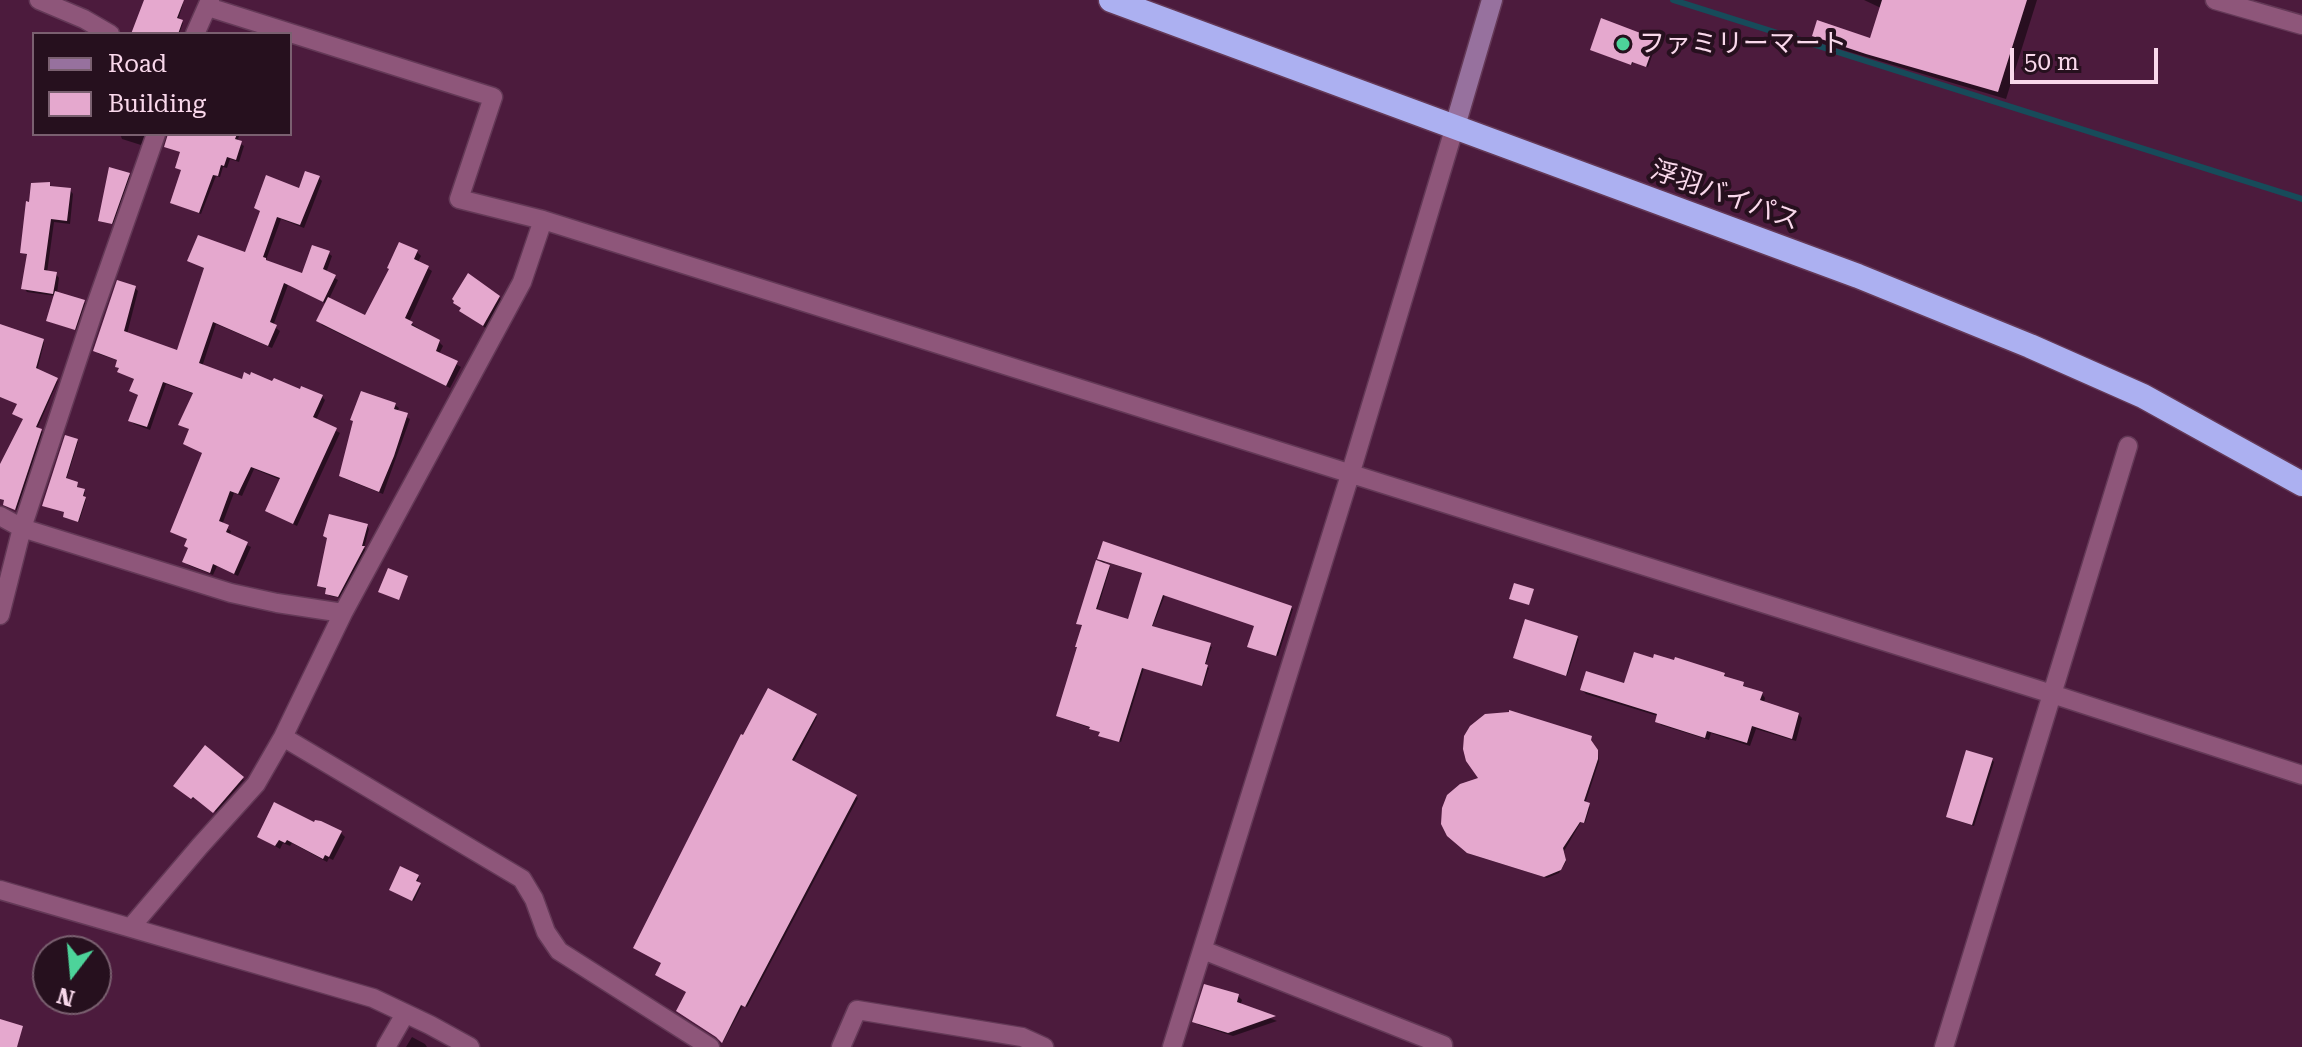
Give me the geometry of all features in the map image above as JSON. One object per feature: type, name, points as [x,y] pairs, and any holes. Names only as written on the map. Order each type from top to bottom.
[{"type":"highway","name":"浮羽バイパス","points":[[1111,0],[1858,276],[2143,396],[2302,484]]},
{"type":"street","points":[[39,0],[107,32]]},
{"type":"street","points":[[1172,1047],[1350,475],[1492,0]]},
{"type":"street","points":[[2215,0],[2302,25]]},
{"type":"street","points":[[196,32],[209,3],[493,97],[459,199],[543,220],[2302,775]]},
{"type":"street","points":[[0,615],[22,528],[155,136]]},
{"type":"street","points":[[131,927],[256,784],[283,737],[343,613],[522,282],[543,220]]},
{"type":"street","points":[[1944,1047],[2128,446]]},
{"type":"street","points":[[0,516],[22,528],[231,593],[343,613]]},
{"type":"street","points":[[283,737],[522,879],[534,899],[546,932],[559,951],[710,1047]]},
{"type":"street","points":[[0,890],[373,998],[470,1047]]},
{"type":"street","points":[[1203,950],[1443,1047]]},
{"type":"street","points":[[841,1047],[857,1010],[1022,1037],[1044,1047]]},
{"type":"street","points":[[386,1047],[405,1014]]},
{"type":"building","points":[[144,0],[184,0],[177,18],[183,20],[179,32],[132,32]]},
{"type":"building","points":[[1882,0],[2027,0],[1998,92],[1812,36],[1817,20],[1870,38]]},
{"type":"building","name":"ファミリーマート","points":[[1601,18],[1656,39],[1646,67],[1632,62],[1631,65],[1590,50]]},
{"type":"building","points":[[167,136],[236,136],[235,139],[242,141],[236,160],[227,157],[218,176],[213,175],[199,213],[170,203],[181,170],[175,168],[180,152],[164,147]]},
{"type":"building","points":[[109,167],[130,173],[112,224],[98,221]]},
{"type":"building","points":[[305,171],[320,176],[300,225],[277,217],[263,257],[302,273],[312,245],[330,251],[323,269],[336,275],[323,302],[284,283],[270,322],[277,325],[268,346],[213,322],[199,363],[242,379],[244,372],[250,375],[251,372],[323,395],[313,417],[337,428],[293,524],[265,511],[280,478],[251,467],[238,494],[230,491],[219,521],[229,525],[226,532],[248,542],[234,574],[213,564],[210,573],[182,562],[188,548],[184,546],[187,539],[170,532],[202,453],[183,444],[189,429],[178,425],[193,393],[163,382],[147,427],[128,421],[138,395],[129,391],[134,379],[117,372],[117,360],[93,351],[117,280],[136,286],[124,331],[177,350],[204,268],[187,261],[198,235],[245,252],[260,211],[254,208],[266,175],[299,188]]},
{"type":"building","points":[[50,182],[50,186],[71,188],[67,221],[51,219],[44,270],[57,272],[53,294],[21,289],[27,254],[20,253],[31,183]]},
{"type":"building","points":[[399,242],[418,250],[414,259],[429,266],[405,318],[413,322],[411,325],[440,340],[436,351],[458,361],[446,386],[316,321],[328,297],[365,315]]},
{"type":"building","points":[[468,273],[500,296],[483,326],[459,311],[461,308],[453,303],[452,299]]},
{"type":"building","points":[[55,291],[85,300],[75,330],[46,321]]},
{"type":"building","points":[[0,324],[44,339],[36,368],[58,378],[36,427],[42,429],[15,510],[3,505],[4,500],[0,499],[0,464],[23,419],[12,414],[17,404],[0,397]]},
{"type":"building","points":[[361,391],[396,403],[394,409],[408,413],[379,492],[339,476],[353,421],[350,420]]},
{"type":"building","points":[[65,435],[78,439],[66,478],[78,482],[77,487],[85,489],[83,496],[86,497],[78,522],[63,517],[64,512],[42,506]]},
{"type":"building","points":[[329,514],[368,524],[362,546],[365,546],[338,597],[325,594],[326,588],[317,586]]},
{"type":"building","points":[[1103,541],[1292,606],[1276,656],[1247,647],[1254,626],[1163,595],[1152,626],[1211,643],[1202,686],[1142,668],[1119,742],[1098,736],[1100,732],[1090,727],[1056,716],[1082,625],[1076,624],[1096,560],[1110,565],[1096,609],[1128,619],[1142,573],[1097,559]]},
{"type":"building","points":[[388,568],[408,576],[399,600],[378,592]]},
{"type":"building","points":[[1514,583],[1534,589],[1529,605],[1509,599]]},
{"type":"building","points":[[1525,619],[1578,636],[1566,676],[1513,658]]},
{"type":"building","points":[[1634,652],[1653,658],[1654,654],[1674,660],[1675,657],[1725,673],[1724,676],[1744,682],[1743,686],[1763,692],[1760,700],[1799,713],[1792,739],[1752,726],[1747,743],[1707,731],[1705,738],[1655,722],[1657,714],[1580,690],[1586,671],[1624,683]]},
{"type":"building","points":[[768,688],[817,714],[792,760],[857,795],[745,1007],[741,1005],[722,1043],[676,1011],[686,992],[655,975],[661,963],[633,948],[741,734]]},
{"type":"building","points":[[1509,710],[1592,736],[1591,740],[1598,750],[1584,801],[1590,803],[1584,823],[1580,822],[1563,848],[1566,860],[1561,870],[1544,877],[1467,853],[1447,836],[1441,824],[1447,795],[1460,784],[1478,778],[1466,761],[1464,736],[1470,726],[1485,714]]},
{"type":"building","points":[[205,745],[244,777],[213,813],[173,786]]},
{"type":"building","points":[[1966,750],[1993,758],[1972,825],[1946,817]]},
{"type":"building","points":[[274,802],[314,822],[321,821],[342,831],[329,857],[325,855],[323,859],[287,840],[285,843],[279,840],[275,846],[257,837]]},
{"type":"building","points":[[400,866],[419,875],[416,881],[421,883],[412,901],[389,890]]},
{"type":"building","points":[[1204,984],[1239,994],[1237,1002],[1276,1016],[1228,1033],[1192,1022]]},
{"type":"building","points":[[0,1019],[23,1026],[17,1047],[0,1047]]},
{"type":"waterway","points":[[1673,0],[2302,199]]},
{"type":"place","name":"ファミリーマート","points":[[1623,44]]}]
